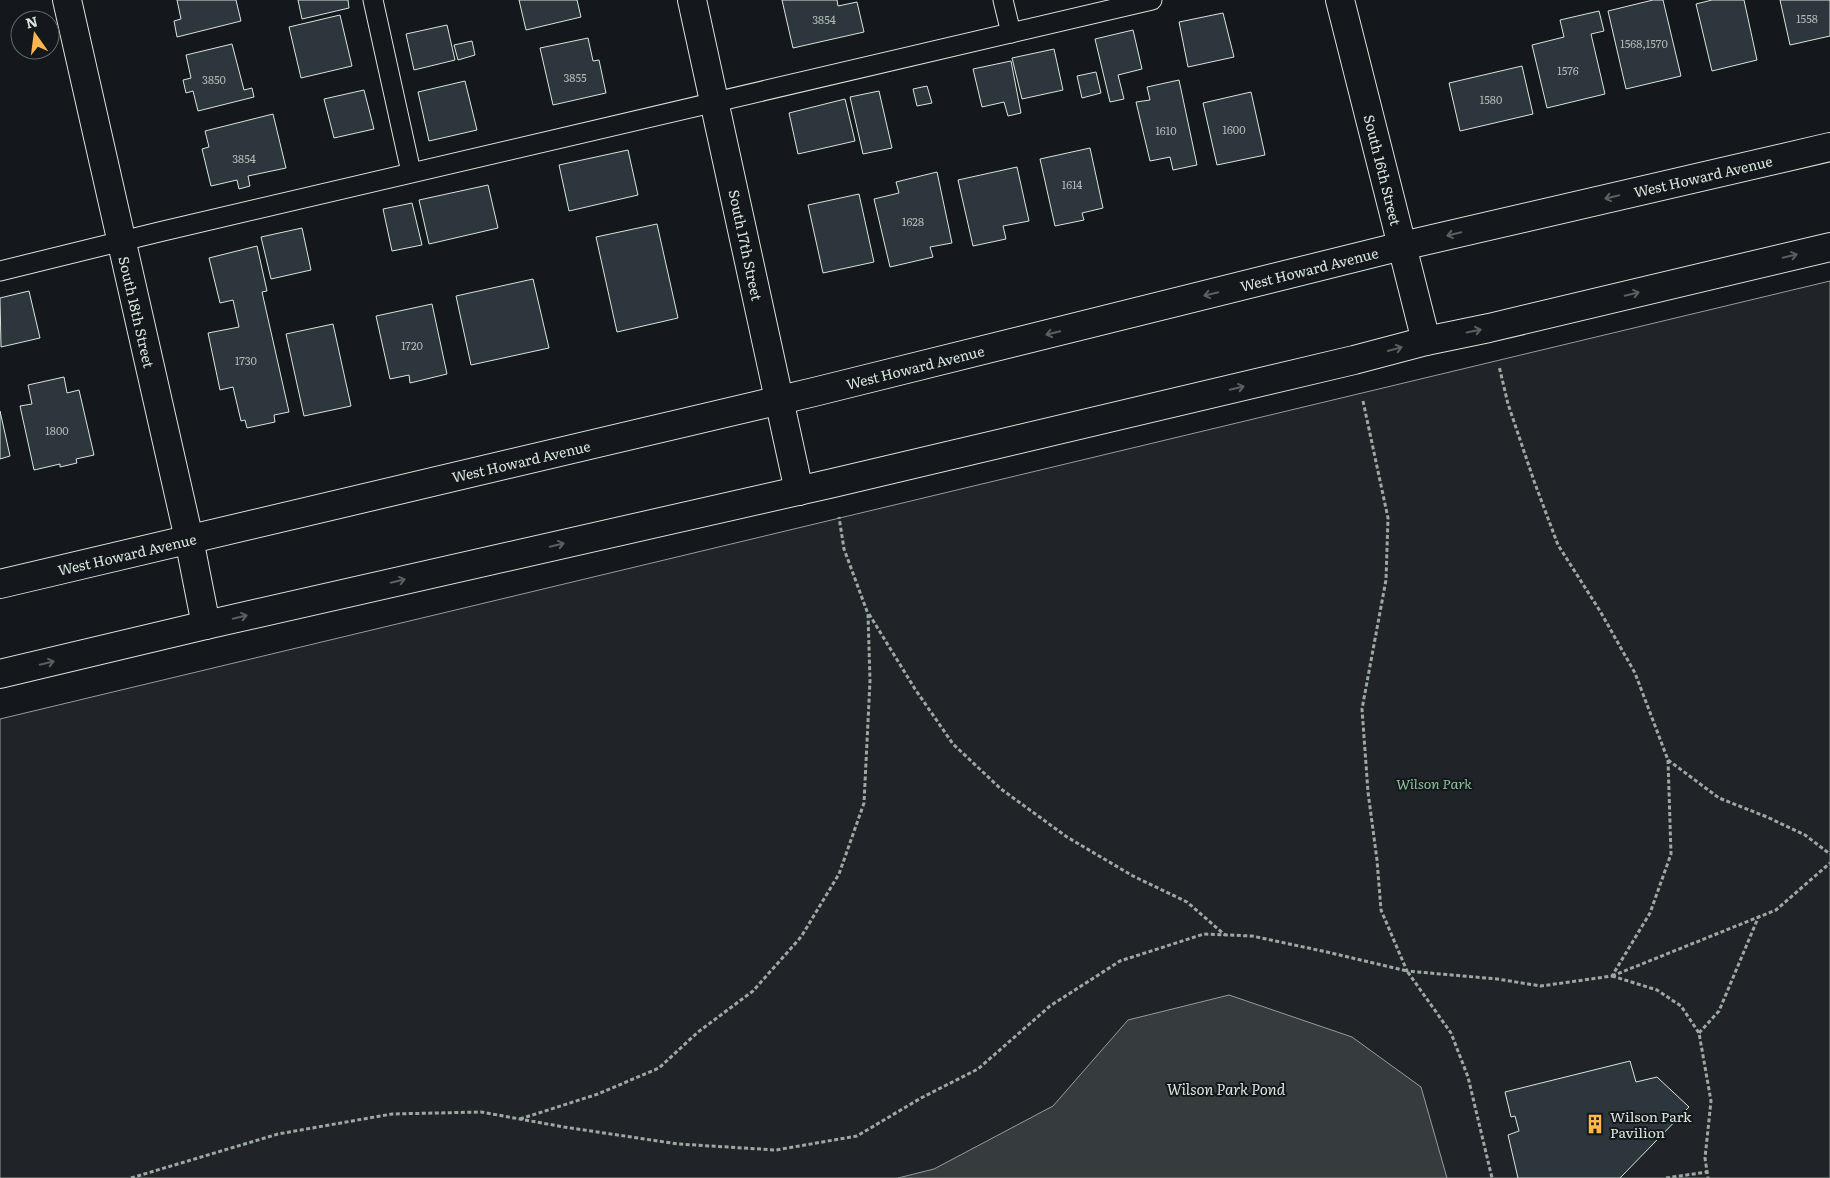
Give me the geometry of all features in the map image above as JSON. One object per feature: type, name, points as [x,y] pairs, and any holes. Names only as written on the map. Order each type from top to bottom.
[{"type":"main road","name":"South 18th Street","points":[[67,0],[189,539],[206,625]]},
{"type":"main road","name":"South 17th Street","points":[[692,0],[799,491]]},
{"type":"main road","name":"South 16th Street","points":[[1340,0],[1426,341]]},
{"type":"main road","name":"West Howard Avenue","points":[[0,584],[778,400],[1402,246],[1830,147]]},
{"type":"main road","points":[[0,674],[206,625],[799,491],[1354,360],[1426,341],[1489,328],[1830,247]]},
{"type":"lane","points":[[373,0],[411,172]]},
{"type":"lane","points":[[1003,0],[1011,33]]},
{"type":"lane","points":[[0,271],[411,172],[1152,0]]},
{"type":"path","points":[[1499,366],[1508,404],[1558,545],[1600,611],[1634,673],[1668,760],[1671,854],[1650,913],[1612,976]]},
{"type":"path","points":[[1363,401],[1388,518],[1386,580],[1362,710],[1368,792],[1381,910],[1407,971],[1451,1033],[1468,1077],[1492,1178]]},
{"type":"path","points":[[833,483],[844,549],[868,614],[914,689],[953,744],[1001,789],[1067,837],[1133,876],[1187,902],[1225,935]]},
{"type":"path","points":[[520,1119],[598,1094],[659,1068],[698,1032],[753,991],[801,937],[839,874],[864,803],[870,680],[868,614]]},
{"type":"path","points":[[1668,760],[1719,798],[1805,835],[1830,854]]},
{"type":"path","points":[[131,1178],[278,1134],[392,1114],[481,1112],[678,1144],[776,1150],[857,1136],[921,1098],[978,1069],[1050,1006],[1120,961],[1204,934],[1252,936],[1407,971],[1497,979],[1541,986],[1612,976],[1776,910],[1830,863]]},
{"type":"path","points":[[1699,1033],[1719,1011],[1758,917]]},
{"type":"path","points":[[1612,976],[1657,990],[1681,1006],[1699,1033],[1711,1101],[1705,1158],[1708,1178]]},
{"type":"path","points":[[1666,1178],[1707,1172]]},
{"type":"green space","name":"Wilson Park","points":[[1830,281],[1830,1178],[0,1178],[0,719]]},
{"type":"water","name":"Wilson Park Pond","points":[[1229,995],[1352,1037],[1421,1087],[1447,1178],[898,1178],[934,1169],[1053,1106],[1128,1020]]},
{"type":"building","points":[[177,0],[236,0],[241,21],[177,37],[174,21],[181,19]]},
{"type":"building","points":[[298,0],[348,0],[349,8],[302,19]]},
{"type":"building","points":[[519,0],[577,0],[581,17],[526,30]]},
{"type":"building","points":[[782,0],[837,0],[838,6],[857,2],[864,32],[793,48]]},
{"type":"building","points":[[1653,0],[1663,0],[1681,76],[1626,89],[1608,11]]},
{"type":"building","points":[[1712,0],[1744,0],[1757,60],[1712,71],[1696,4]]},
{"type":"building","points":[[1780,0],[1830,0],[1830,36],[1790,45]]},
{"type":"building","points":[[1599,11],[1604,31],[1591,34],[1605,94],[1547,108],[1532,45],[1564,37],[1560,20]]},
{"type":"building","points":[[1223,13],[1234,57],[1188,67],[1179,22]]},
{"type":"building","points":[[340,15],[352,66],[301,78],[289,27]]},
{"type":"building","points":[[447,25],[455,60],[414,70],[406,34]]},
{"type":"building","points":[[1133,30],[1142,69],[1118,75],[1124,99],[1110,102],[1095,39]]},
{"type":"building","points":[[588,38],[593,61],[599,60],[606,93],[553,105],[540,48]]},
{"type":"building","points":[[472,41],[475,55],[458,60],[454,45]]},
{"type":"building","points":[[232,44],[244,90],[252,88],[254,97],[198,111],[193,91],[186,93],[183,80],[191,78],[186,55]]},
{"type":"building","points":[[1054,49],[1063,90],[1022,99],[1012,58]]},
{"type":"building","points":[[1011,61],[1021,113],[1008,116],[1004,102],[982,107],[973,69]]},
{"type":"building","points":[[1522,66],[1533,114],[1460,131],[1449,83]]},
{"type":"building","points":[[1096,72],[1101,93],[1082,98],[1077,76]]},
{"type":"building","points":[[1179,80],[1197,165],[1173,170],[1170,157],[1150,161],[1136,102],[1150,100],[1147,87]]},
{"type":"building","points":[[465,81],[477,130],[429,141],[418,92]]},
{"type":"building","points":[[927,86],[932,103],[917,106],[913,89]]},
{"type":"building","points":[[364,90],[374,129],[334,138],[324,99]]},
{"type":"building","points":[[879,91],[892,148],[863,154],[850,97]]},
{"type":"building","points":[[1251,92],[1265,155],[1217,165],[1203,103]]},
{"type":"building","points":[[845,99],[855,141],[798,154],[789,113]]},
{"type":"building","points":[[273,114],[286,168],[248,176],[250,186],[239,189],[237,180],[211,186],[202,149],[209,147],[205,131]]},
{"type":"building","points":[[1090,148],[1103,208],[1082,213],[1084,220],[1055,226],[1040,159]]},
{"type":"building","points":[[628,150],[638,195],[569,211],[559,165]]},
{"type":"building","points":[[1017,167],[1029,221],[1003,226],[1006,239],[973,246],[958,180]]},
{"type":"building","points":[[937,172],[952,243],[930,247],[933,257],[890,267],[874,199],[899,193],[896,182]]},
{"type":"building","points":[[488,185],[498,228],[429,244],[419,200]]},
{"type":"building","points":[[859,194],[874,262],[823,273],[808,205]]},
{"type":"building","points":[[412,203],[422,245],[392,251],[383,209]]},
{"type":"building","points":[[657,224],[678,318],[617,332],[596,237]]},
{"type":"building","points":[[302,228],[311,270],[271,279],[261,237]]},
{"type":"building","points":[[257,246],[267,291],[262,292],[289,412],[274,415],[275,422],[247,428],[245,420],[241,421],[233,387],[220,390],[208,333],[239,327],[233,300],[220,303],[209,258]]},
{"type":"building","points":[[533,279],[549,348],[471,365],[456,296]]},
{"type":"building","points":[[29,291],[40,338],[1,347],[0,298]]},
{"type":"building","points":[[432,304],[447,374],[410,383],[409,375],[390,379],[376,316]]},
{"type":"building","points":[[333,324],[351,406],[304,416],[286,334]]},
{"type":"building","points":[[64,377],[67,393],[79,390],[94,455],[76,459],[77,463],[60,467],[60,464],[34,470],[20,406],[32,404],[28,385]]},
{"type":"building","points":[[0,411],[10,456],[0,459]]},
{"type":"building","name":"Wilson Park Pavilion","points":[[1630,1061],[1636,1082],[1657,1077],[1689,1107],[1620,1178],[1518,1178],[1508,1135],[1519,1131],[1515,1116],[1511,1117],[1505,1092]]},
{"type":"place","name":"Wilson Park Pavilion","points":[[1595,1124]]}]
